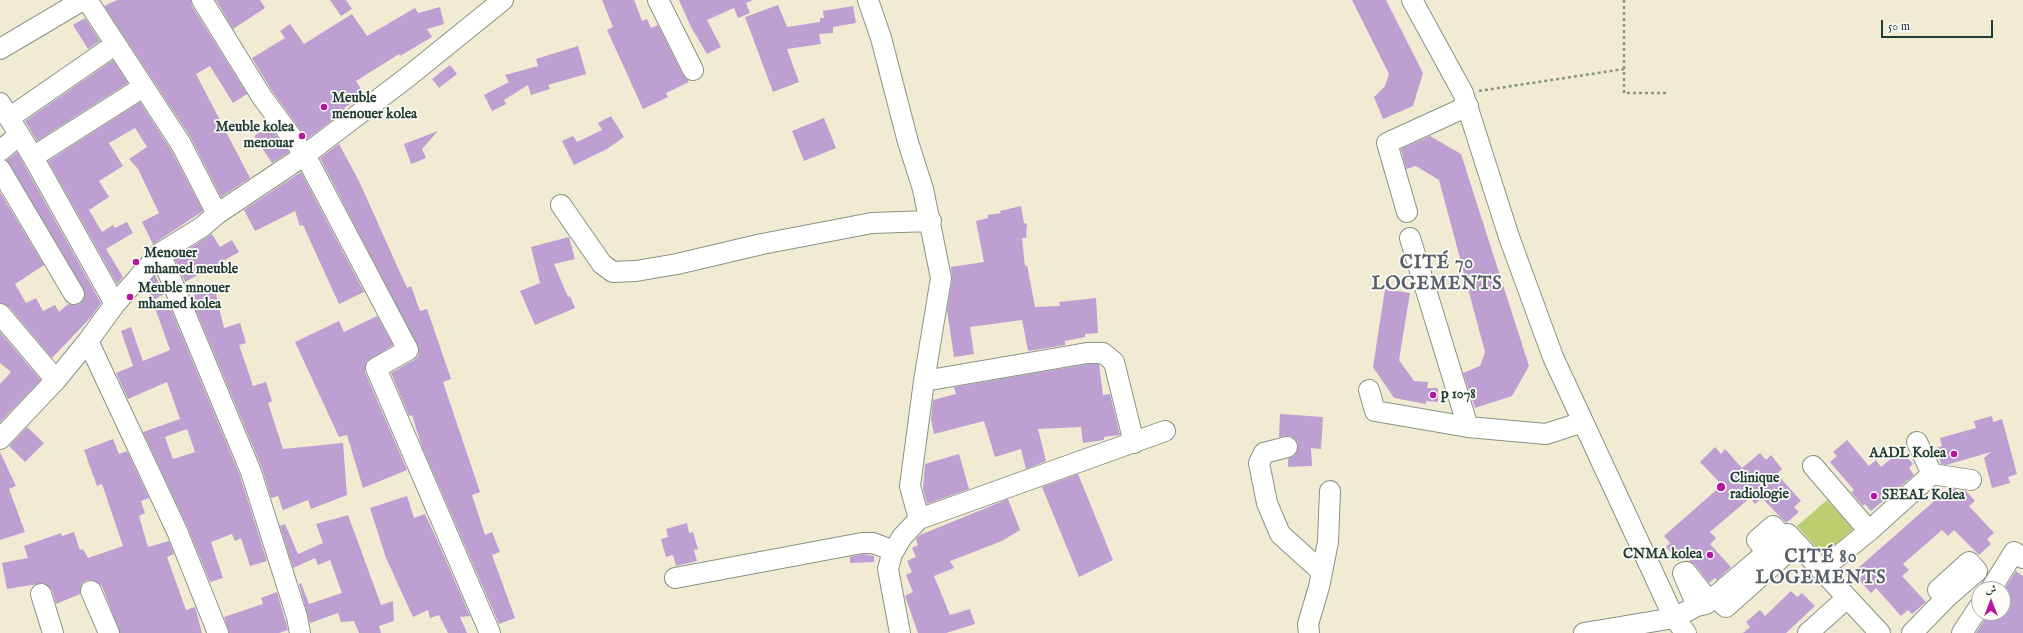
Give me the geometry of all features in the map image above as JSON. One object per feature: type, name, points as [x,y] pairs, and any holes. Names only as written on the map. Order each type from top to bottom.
[{"type":"street","points":[[0,50],[82,0]]},
{"type":"street","points":[[87,0],[181,144],[217,214]]},
{"type":"street","points":[[202,0],[262,97],[304,155],[408,350],[376,368],[490,633]]},
{"type":"street","points":[[0,439],[56,380],[88,341],[115,304],[160,253],[202,227],[217,214],[304,155],[409,76],[491,8],[503,0]]},
{"type":"street","points":[[658,0],[693,70]]},
{"type":"street","points":[[868,0],[881,38],[931,221],[941,278],[924,381],[910,486],[919,518]]},
{"type":"street","points":[[1412,0],[1465,100],[1510,237],[1553,356],[1680,626]]},
{"type":"street","points":[[115,304],[5,111],[116,44]]},
{"type":"street","points":[[32,157],[143,87]]},
{"type":"street","points":[[1406,212],[1387,143],[1465,100]]},
{"type":"street","points":[[0,151],[19,135]]},
{"type":"street","points":[[0,169],[74,294]]},
{"type":"street","points":[[561,206],[602,264],[613,272],[636,271],[676,264],[762,244],[872,223],[931,221]]},
{"type":"street","points":[[1410,238],[1468,427]]},
{"type":"street","points":[[160,253],[251,472],[300,633]]},
{"type":"street","points":[[0,314],[56,380]]},
{"type":"street","points":[[88,341],[177,531],[218,633]]},
{"type":"street","points":[[924,381],[1091,352],[1103,353],[1114,362],[1134,443]]},
{"type":"street","points":[[1369,390],[1375,411],[1468,427],[1546,434],[1583,422]]},
{"type":"street","points":[[900,633],[888,569],[894,551],[902,537],[919,518],[1165,431]]},
{"type":"street","points":[[1917,442],[1932,474]]},
{"type":"street","points":[[1287,447],[1264,453],[1259,463],[1267,503],[1280,534],[1322,572]]},
{"type":"street","points":[[1813,466],[1868,531]]},
{"type":"street","points":[[1932,474],[1971,480]]},
{"type":"street","points":[[1821,570],[1868,531],[1932,474]]},
{"type":"street","points":[[1309,633],[1308,624],[1322,572],[1328,542],[1330,491]]},
{"type":"street","points":[[1707,601],[1726,607],[1790,541]]},
{"type":"street","points":[[1584,633],[1680,626],[1707,601],[1767,552],[1790,541]]},
{"type":"street","points":[[1790,541],[1821,570],[1847,598],[1874,631]]},
{"type":"street","points":[[675,578],[862,542],[873,542],[894,551]]},
{"type":"street","points":[[1996,581],[2014,552],[2023,558]]},
{"type":"street","points":[[91,591],[109,633]]},
{"type":"street","points":[[41,594],[53,633]]},
{"type":"street","points":[[1808,633],[1847,598]]},
{"type":"street","points":[[1912,633],[1946,598]]},
{"type":"street","points":[[1962,633],[1971,619]]},
{"type":"path","points":[[1624,0],[1624,93],[1668,93]]},
{"type":"path","points":[[1465,100],[1624,70]]},
{"type":"green space","points":[[1827,500],[1853,529],[1823,555],[1797,526]]},
{"type":"building","points":[[117,0],[191,0],[192,6],[247,94],[233,103],[210,66],[196,74],[250,178],[221,197],[191,138],[104,6]]},
{"type":"building","points":[[216,0],[260,0],[265,8],[233,29]]},
{"type":"building","points":[[330,0],[346,0],[352,9],[341,16]]},
{"type":"building","points":[[602,0],[634,0],[642,21],[647,19],[651,28],[658,25],[683,75],[689,82],[666,93],[668,97],[643,109],[607,30],[613,27]]},
{"type":"building","points":[[679,0],[753,0],[746,3],[750,13],[738,18],[734,8],[707,20],[721,47],[707,54],[691,27]]},
{"type":"building","points":[[1352,0],[1386,0],[1423,73],[1413,106],[1383,119],[1374,97],[1385,86],[1389,74]]},
{"type":"building","points":[[778,5],[787,27],[820,22],[820,18],[824,18],[823,11],[853,6],[856,23],[833,27],[833,33],[819,34],[821,44],[787,49],[799,82],[773,92],[745,17]]},
{"type":"building","points":[[440,7],[444,24],[427,29],[432,37],[400,56],[399,54],[356,81],[365,95],[344,108],[346,110],[307,139],[272,91],[252,58],[285,38],[280,31],[290,24],[304,44],[352,14],[367,36],[415,8],[418,13]]},
{"type":"building","points":[[85,18],[100,41],[88,49],[73,25]]},
{"type":"building","points":[[578,46],[586,74],[548,85],[550,89],[531,95],[528,85],[504,100],[506,104],[492,111],[484,95],[509,82],[505,75],[538,66],[536,59]]},
{"type":"building","points":[[113,60],[128,83],[37,141],[25,121]]},
{"type":"building","points":[[450,65],[457,74],[439,88],[432,79]]},
{"type":"building","points":[[140,102],[171,150],[203,211],[153,244],[142,222],[159,213],[138,169],[129,159],[147,147],[135,128],[109,143],[123,166],[99,181],[109,197],[89,210],[102,232],[113,225],[115,228],[127,222],[133,233],[106,249],[123,277],[117,284],[48,161]]},
{"type":"building","points":[[611,116],[624,137],[607,149],[574,165],[562,141],[573,136],[577,142],[602,130],[598,123]]},
{"type":"building","points":[[824,118],[836,148],[804,161],[792,131]]},
{"type":"building","points":[[269,126],[289,152],[272,163],[254,136]]},
{"type":"building","points":[[438,131],[422,149],[426,158],[411,164],[404,144]]},
{"type":"building","points":[[1430,136],[1461,154],[1529,366],[1512,396],[1475,408],[1463,373],[1480,366],[1485,352],[1439,180],[1416,166],[1406,169],[1401,149]]},
{"type":"building","points":[[339,144],[359,181],[407,288],[411,286],[420,311],[427,309],[451,379],[443,382],[480,492],[472,495],[485,535],[492,532],[500,552],[492,555],[515,618],[499,624],[422,447],[412,415],[409,416],[391,373],[414,360],[418,356],[419,350],[320,158]]},
{"type":"building","points":[[17,152],[101,303],[92,316],[52,358],[9,307],[0,303],[0,192],[44,265],[15,284],[26,303],[36,298],[43,311],[55,305],[59,312],[68,304],[80,304],[84,299],[85,293],[7,160]]},
{"type":"building","points":[[301,172],[364,292],[339,304],[303,225],[300,226],[295,211],[255,231],[244,210]]},
{"type":"building","points":[[1021,206],[1024,223],[1027,224],[1026,238],[1022,238],[1025,266],[1027,265],[1035,307],[1060,306],[1059,302],[1096,298],[1098,333],[1085,334],[1085,337],[1065,341],[1065,345],[1028,351],[1022,320],[970,327],[974,354],[954,357],[947,310],[952,280],[951,267],[984,262],[976,221],[988,218],[988,215],[1001,213],[1000,211]]},
{"type":"building","points":[[212,234],[220,247],[232,240],[239,252],[185,282],[174,258]]},
{"type":"building","points":[[569,237],[575,259],[554,264],[568,297],[570,296],[575,308],[535,325],[520,291],[540,283],[531,247]]},
{"type":"building","points":[[155,275],[164,294],[152,301],[146,286]]},
{"type":"building","points":[[1385,289],[1410,293],[1399,360],[1414,381],[1428,382],[1427,388],[1438,388],[1438,402],[1426,401],[1426,404],[1394,398],[1373,367]]},
{"type":"building","points":[[215,290],[224,328],[240,323],[246,343],[239,345],[253,386],[266,382],[272,401],[268,403],[283,449],[343,443],[347,495],[311,509],[308,500],[283,510],[278,496],[271,498],[262,468],[190,296]]},
{"type":"building","points":[[168,302],[240,476],[267,561],[250,566],[241,538],[235,541],[232,534],[211,542],[223,578],[210,582],[187,526],[143,432],[180,419],[167,382],[128,399],[116,373],[133,366],[121,331],[131,327],[143,361],[170,350],[154,305]],"holes":[[[187,429],[195,452],[173,459],[165,437]]]},
{"type":"building","points":[[377,316],[393,345],[367,362],[365,372],[407,470],[363,488],[347,435],[339,437],[295,342],[339,321],[344,332]]},
{"type":"building","points":[[0,332],[41,380],[0,422],[0,384],[11,372],[0,363]]},
{"type":"building","points":[[1088,364],[1099,364],[1103,395],[1110,394],[1120,435],[1104,437],[1104,440],[1083,443],[1081,427],[1038,429],[1046,461],[1026,469],[1021,449],[995,457],[984,421],[934,434],[931,419],[933,400],[956,394],[954,387]]},
{"type":"building","points":[[1280,414],[1323,417],[1321,449],[1311,448],[1312,466],[1288,467],[1288,459],[1295,455],[1298,444],[1295,439],[1290,436],[1279,437]]},
{"type":"building","points":[[1992,416],[1993,422],[2002,419],[2017,474],[2008,477],[2010,483],[1992,488],[1984,458],[1991,452],[1946,465],[1941,464],[1936,448],[1942,446],[1940,438],[1976,428],[1974,421]]},
{"type":"building","points":[[27,427],[44,443],[25,462],[9,446]]},
{"type":"building","points":[[113,439],[119,454],[127,451],[149,498],[141,501],[145,513],[139,516],[148,547],[169,541],[174,554],[167,557],[186,610],[195,607],[202,633],[120,633],[102,586],[93,580],[87,580],[82,584],[80,594],[56,604],[52,590],[44,583],[7,589],[2,563],[28,558],[24,546],[61,533],[62,536],[74,532],[80,550],[83,549],[88,558],[123,546],[102,484],[97,486],[84,450]]},
{"type":"building","points":[[1847,440],[1869,466],[1876,460],[1881,467],[1901,450],[1913,464],[1909,468],[1914,475],[1871,511],[1865,504],[1863,506],[1851,492],[1854,490],[1830,462],[1837,456],[1833,452]]},
{"type":"building","points":[[1715,447],[1721,454],[1725,449],[1742,468],[1760,453],[1766,460],[1771,455],[1782,469],[1777,474],[1801,501],[1794,507],[1799,512],[1786,523],[1762,498],[1755,504],[1750,498],[1710,532],[1716,538],[1710,544],[1731,567],[1717,580],[1715,578],[1709,583],[1695,565],[1684,556],[1678,561],[1666,547],[1670,543],[1664,536],[1722,485],[1700,462]]},
{"type":"building","points":[[0,452],[16,486],[9,489],[25,532],[0,540]]},
{"type":"building","points":[[959,454],[969,489],[927,504],[923,489],[925,464]]},
{"type":"building","points":[[1078,474],[1113,560],[1079,577],[1042,487]]},
{"type":"building","points":[[1949,488],[1956,489],[1958,492],[1960,490],[1966,491],[1975,501],[1969,506],[1994,533],[1987,539],[1991,544],[1979,555],[1954,530],[1948,536],[1942,530],[1903,564],[1909,570],[1902,576],[1926,602],[1912,614],[1908,610],[1901,616],[1876,588],[1871,593],[1858,579],[1863,575],[1857,569]]},
{"type":"building","points":[[407,496],[414,518],[425,514],[437,540],[470,616],[460,617],[467,633],[448,633],[439,615],[430,618],[428,610],[413,617],[386,558],[370,508]]},
{"type":"building","points":[[1008,499],[1020,530],[1002,541],[950,561],[954,568],[934,576],[950,615],[970,609],[975,624],[946,633],[918,633],[905,596],[913,592],[906,575],[912,572],[907,561],[916,557],[912,548],[918,545],[916,539],[920,535]]},
{"type":"building","points":[[348,515],[381,605],[393,601],[394,621],[379,626],[381,633],[359,633],[354,621],[341,622],[338,613],[310,623],[299,584],[301,583],[309,604],[342,593],[330,560],[318,565],[315,558],[293,568],[280,526],[285,524],[298,554],[323,543],[316,524]]},
{"type":"building","points":[[687,523],[689,533],[693,532],[698,549],[694,550],[697,561],[676,566],[673,555],[666,557],[661,539],[668,537],[666,529]]},
{"type":"building","points":[[863,554],[874,556],[874,562],[850,563],[850,557]]},
{"type":"building","points":[[2016,571],[2023,576],[2023,633],[1976,633],[1984,621],[2011,621],[2011,581],[2010,581]]},
{"type":"building","points":[[1791,591],[1797,597],[1802,593],[1815,606],[1786,633],[1743,633],[1750,627],[1746,622],[1760,610],[1765,616]]},
{"type":"building","points":[[277,592],[288,630],[279,633],[229,633],[224,617],[263,604],[261,598]]},
{"type":"place","name":"Meuble menouer kolea","points":[[324,107]]},
{"type":"place","name":"Meuble kolea menouar","points":[[302,136]]},
{"type":"place","name":"Menouer mhamed meuble","points":[[136,262]]},
{"type":"place","name":"Meuble mnouer mhamed kolea","points":[[130,297]]},
{"type":"place","name":"p 1078","points":[[1433,395]]},
{"type":"place","name":"AADL Kolea","points":[[1954,454]]},
{"type":"place","name":"Clinique radiologie","points":[[1721,487]]},
{"type":"place","name":"SEEAL Kolea","points":[[1874,496]]},
{"type":"place","name":"CNMA kolea","points":[[1710,555]]},
{"type":"district","name":"CITÉ 70 LOGEMENTS","points":[[1437,274]]},
{"type":"district","name":"CITÉ 80 LOGEMENTS","points":[[1821,568]]}]
